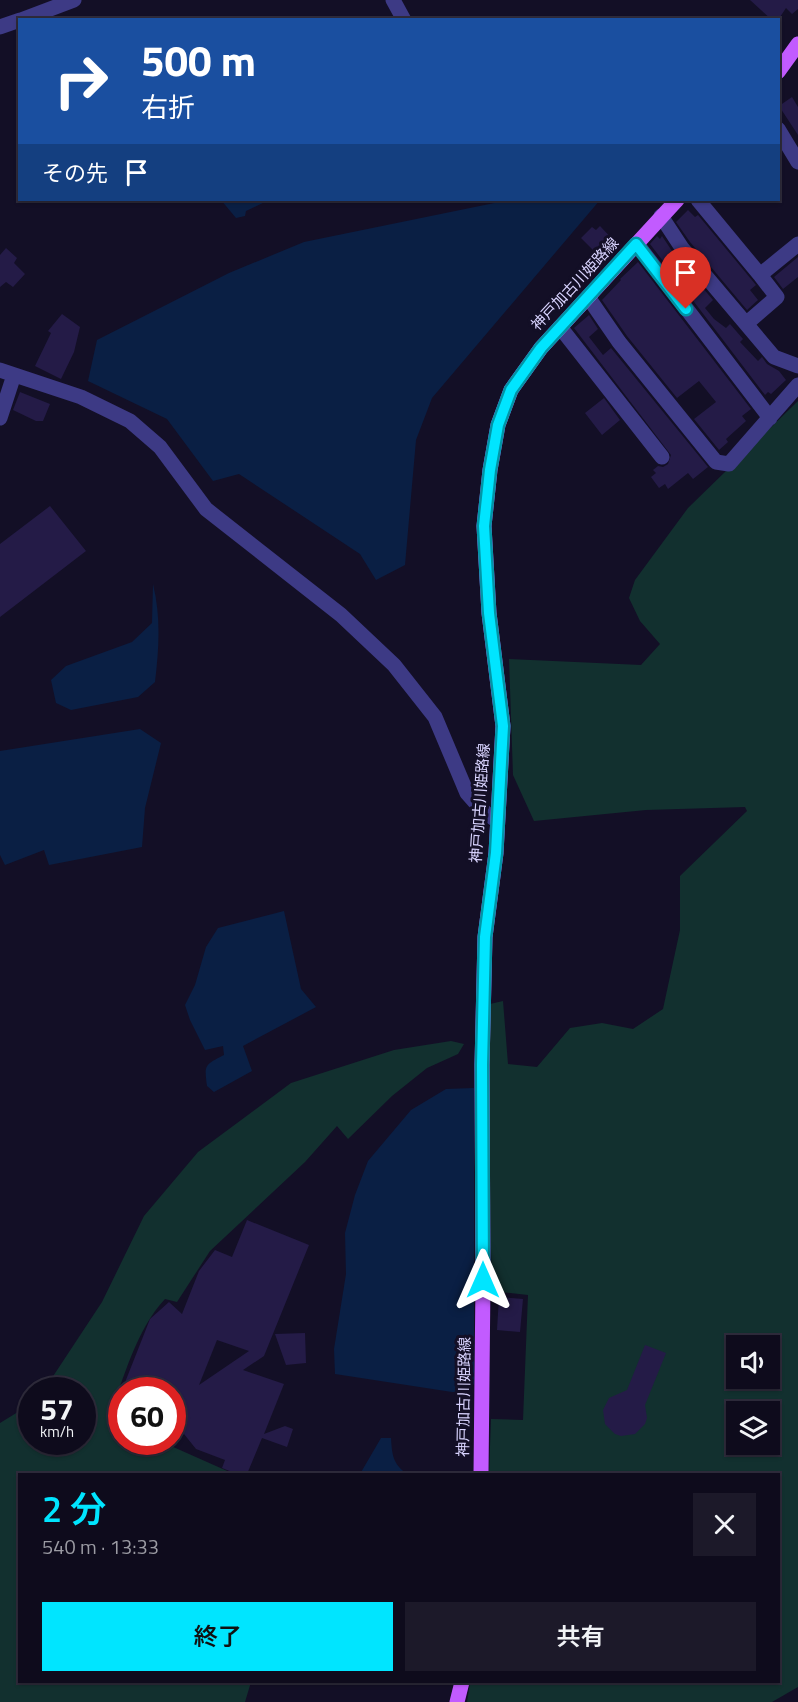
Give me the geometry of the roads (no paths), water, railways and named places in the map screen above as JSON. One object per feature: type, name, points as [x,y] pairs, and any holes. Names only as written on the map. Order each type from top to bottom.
[{"type":"main road","points":[[780,69],[798,44]]},
{"type":"main road","name":"神戸加古川姫路線","points":[[480,1473],[483,1280],[482,1065],[485,937],[496,853],[503,726],[489,613],[484,526],[490,470],[498,425],[511,390],[541,348],[676,201]]},
{"type":"main road","points":[[457,1702],[462,1683]]},
{"type":"street","points":[[25,18],[74,0]]},
{"type":"street","points":[[393,0],[403,18]]},
{"type":"street","points":[[0,27],[18,21]]},
{"type":"street","points":[[780,132],[798,162]]},
{"type":"street","points":[[699,201],[777,297],[747,324]]},
{"type":"street","points":[[661,216],[682,248],[774,357],[798,366]]},
{"type":"street","points":[[636,244],[770,418]]},
{"type":"street","points":[[760,275],[798,244]]},
{"type":"street","points":[[588,297],[619,342],[716,462],[729,464],[798,385]]},
{"type":"street","points":[[560,327],[662,457]]},
{"type":"street","points":[[0,418],[7,372],[81,397],[130,421],[160,447],[206,509],[341,615],[394,665],[435,717],[467,793],[482,810],[497,820]]},
{"type":"water","points":[[222,201],[267,201],[246,211],[245,216],[236,218]]},
{"type":"water","points":[[504,201],[599,201],[432,398],[416,440],[405,565],[376,580],[360,554],[239,474],[213,481],[167,419],[88,381],[97,340],[229,273],[304,242]]},
{"type":"water","points":[[153,584],[158,633],[155,682],[138,697],[71,710],[56,703],[51,680],[66,666],[132,642],[152,623]]},
{"type":"water","points":[[140,729],[161,743],[145,808],[142,847],[49,865],[44,850],[5,865],[0,855],[0,751]]},
{"type":"water","points":[[284,911],[301,989],[316,1007],[243,1046],[252,1071],[214,1092],[207,1086],[206,1069],[209,1063],[224,1055],[223,1046],[205,1050],[185,1005],[195,985],[206,947],[218,928]]},
{"type":"water","points":[[474,1088],[474,1384],[467,1392],[452,1392],[335,1374],[334,1349],[346,1274],[345,1233],[355,1195],[368,1161],[411,1110],[446,1089]]},
{"type":"water","points":[[381,1438],[391,1438],[394,1459],[406,1473],[361,1473]]}]
